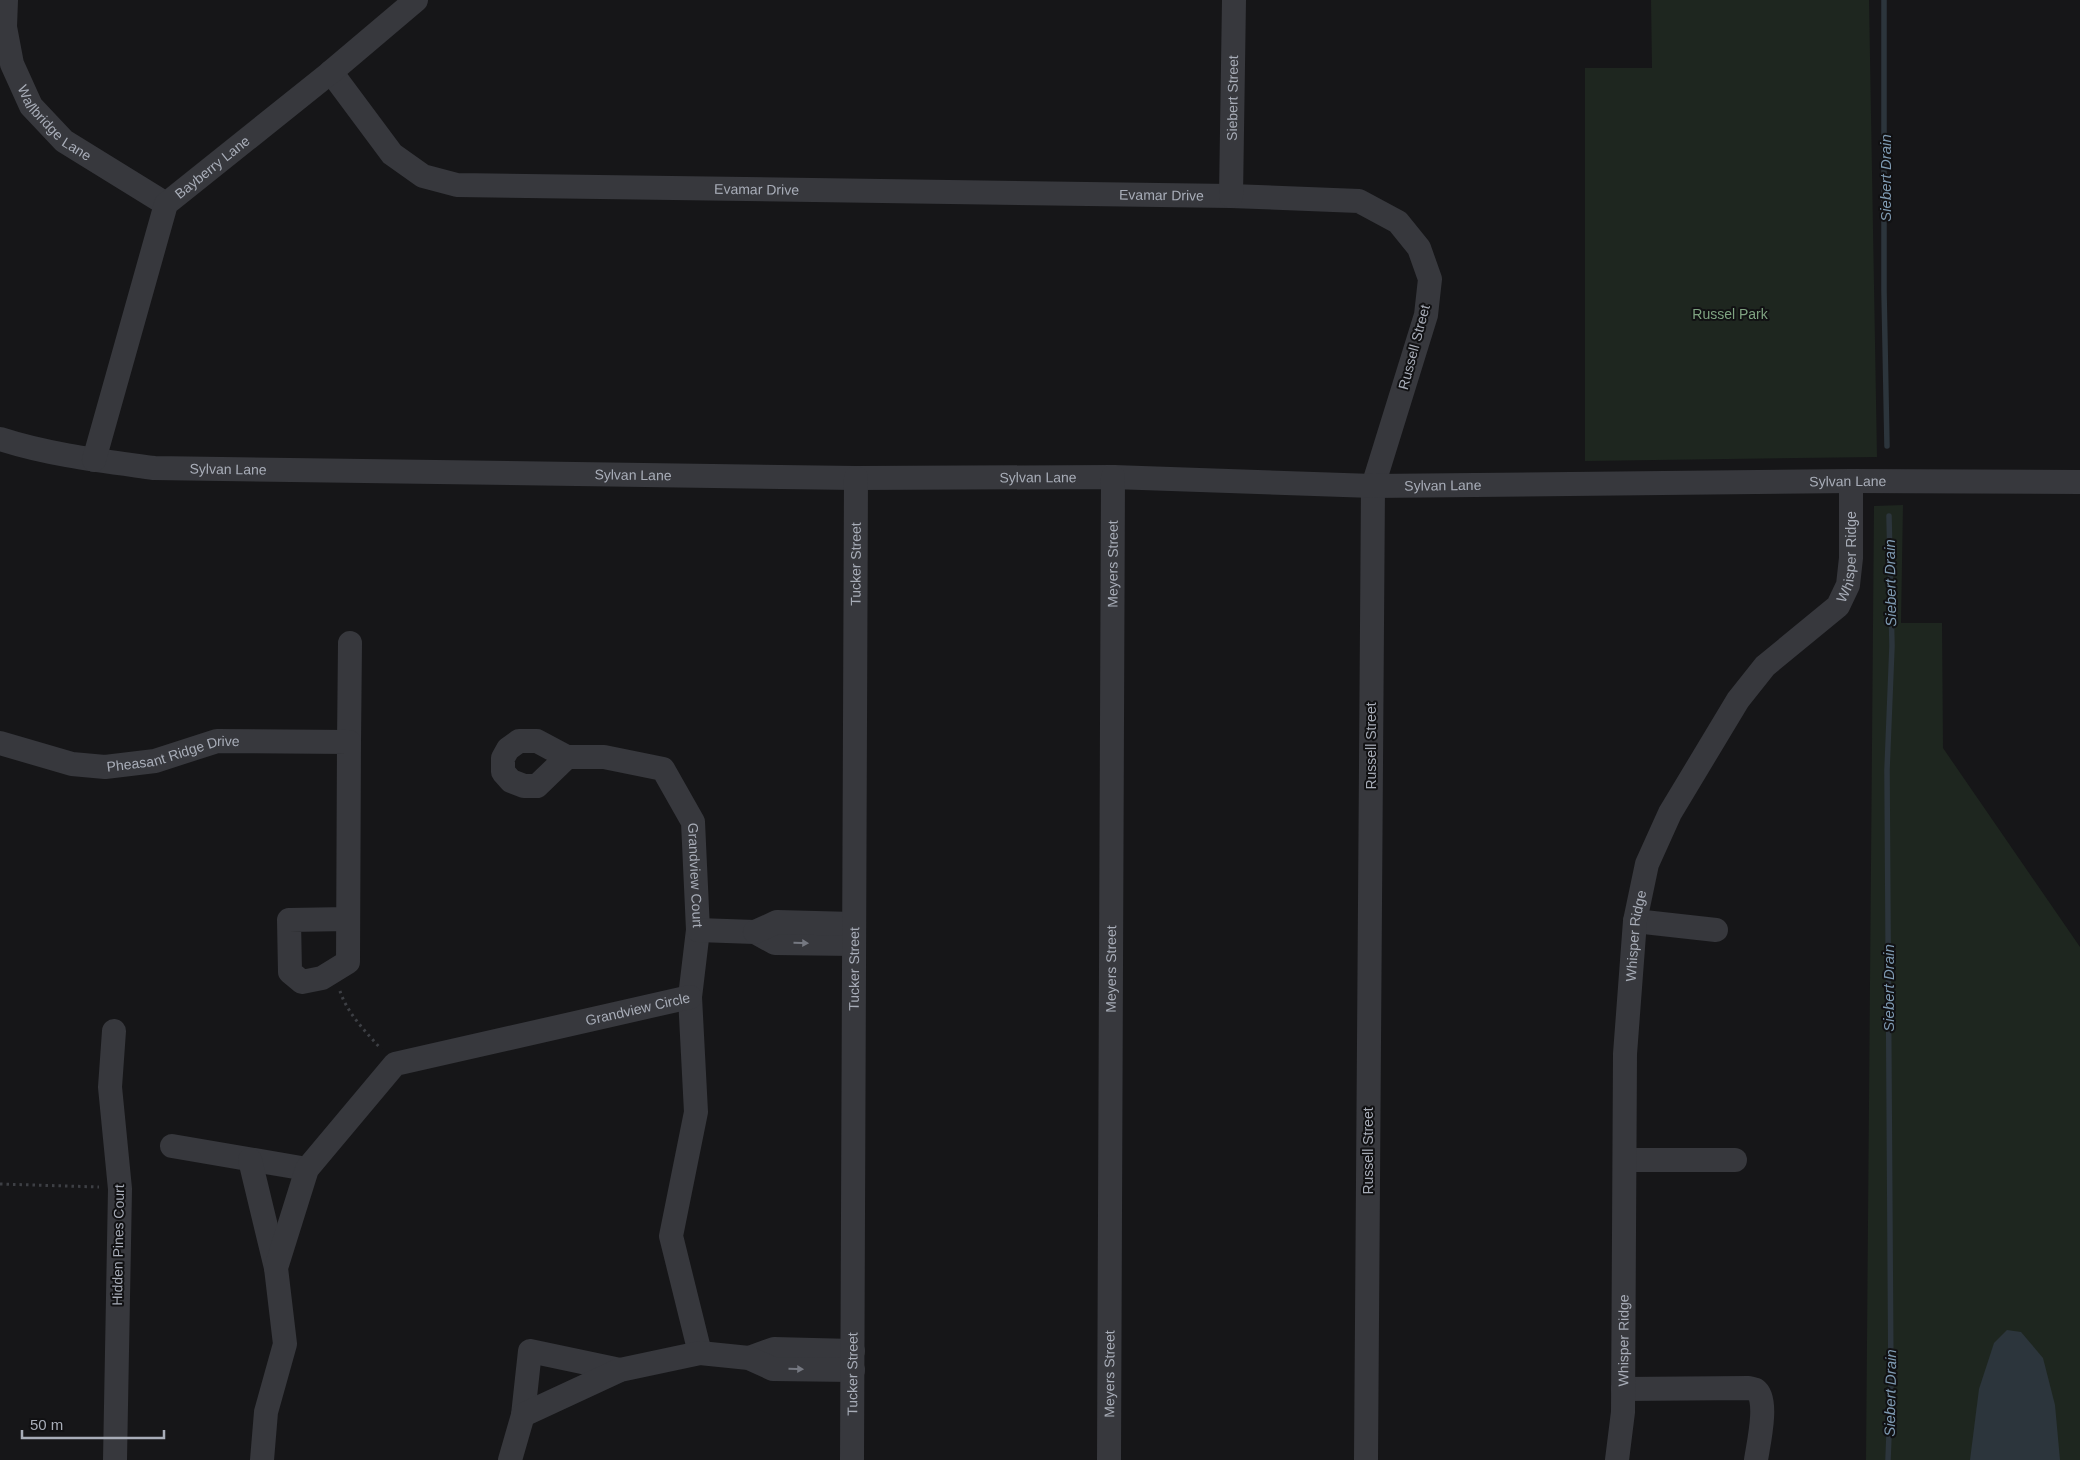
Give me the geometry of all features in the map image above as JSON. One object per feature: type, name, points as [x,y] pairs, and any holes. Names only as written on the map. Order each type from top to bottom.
[{"type":"street","name":"Wallbridge Lane","points":[[6,0],[5,27],[12,64],[31,106],[64,141],[166,204]]},
{"type":"street","name":"Bayberry Lane","points":[[94,460],[166,204],[331,72],[416,0]]},
{"type":"street","name":"Siebert Street","points":[[1231,196],[1234,0]]},
{"type":"street","name":"Evamar Drive","points":[[331,72],[392,154],[423,176],[457,185],[1231,196]]},
{"type":"street","name":"Russell Street","points":[[1231,196],[1360,201],[1398,222],[1419,248],[1430,279],[1426,315],[1373,486],[1366,1460]]},
{"type":"street","name":"Sylvan Lane","points":[[0,439],[17,445],[94,460],[154,468],[856,478],[1113,477],[1373,486],[1851,481],[2080,482]]},
{"type":"street","name":"Meyers Street","points":[[1109,1460],[1113,477]]},
{"type":"street","name":"Tucker Street","points":[[852,1460],[856,478]]},
{"type":"street","name":"Whisper Ridge","points":[[1617,1460],[1624,1389],[1625,1054],[1635,921],[1647,864],[1670,813],[1738,700],[1765,666],[1838,606],[1848,585],[1851,558],[1851,481]]},
{"type":"street","points":[[348,919],[290,920],[290,972],[302,982],[322,978],[348,962],[350,643]]},
{"type":"street","name":"Pheasant Ridge Drive","points":[[0,743],[72,764],[105,766],[155,762],[217,741],[349,742]]},
{"type":"street","name":"Grandview Court","points":[[568,757],[604,757],[663,769],[693,822],[698,930],[690,997]]},
{"type":"street","points":[[1635,921],[1716,930]]},
{"type":"street","points":[[698,930],[755,932],[775,943],[854,934]]},
{"type":"street","name":"Grandview Circle","points":[[395,1064],[690,997],[696,1112],[671,1236],[700,1354]]},
{"type":"street","name":"Hidden Pines Court","points":[[114,1031],[110,1088],[120,1189],[115,1460]]},
{"type":"street","points":[[276,1268],[307,1169],[395,1064]]},
{"type":"street","points":[[172,1146],[307,1169]]},
{"type":"street","points":[[250,1160],[276,1268],[285,1344],[266,1412],[262,1460]]},
{"type":"street","points":[[1625,1160],[1734,1160]]},
{"type":"street","points":[[510,1460],[523,1415],[530,1351],[620,1370]]},
{"type":"street","points":[[523,1415],[620,1370],[700,1354],[749,1358],[773,1369],[853,1360]]},
{"type":"street","points":[[1624,1389],[1740,1388],[1756,1390],[1760,1396],[1762,1409],[1756,1460]]},
{"type":"path","points":[[333,972],[342,999],[363,1029],[395,1064]]},
{"type":"path","points":[[0,1184],[47,1184],[120,1189]]},
{"type":"green space","name":"Russel Park","points":[[1651,0],[1869,0],[1877,457],[1585,461],[1585,68],[1652,68]]},
{"type":"green space","points":[[1903,505],[1901,623],[1942,623],[1943,748],[2080,947],[2080,1460],[1866,1460],[1874,506]]},
{"type":"shaded area","points":[[2007,1330],[2021,1332],[2043,1358],[2055,1405],[2060,1460],[1970,1460],[1979,1389],[1994,1343]]},
{"type":"waterway","name":"Siebert Drain","points":[[1884,0],[1884,291],[1887,446]]},
{"type":"waterway","name":"Siebert Drain","points":[[1888,1460],[1891,1385],[1887,770],[1892,646],[1889,516]]}]
